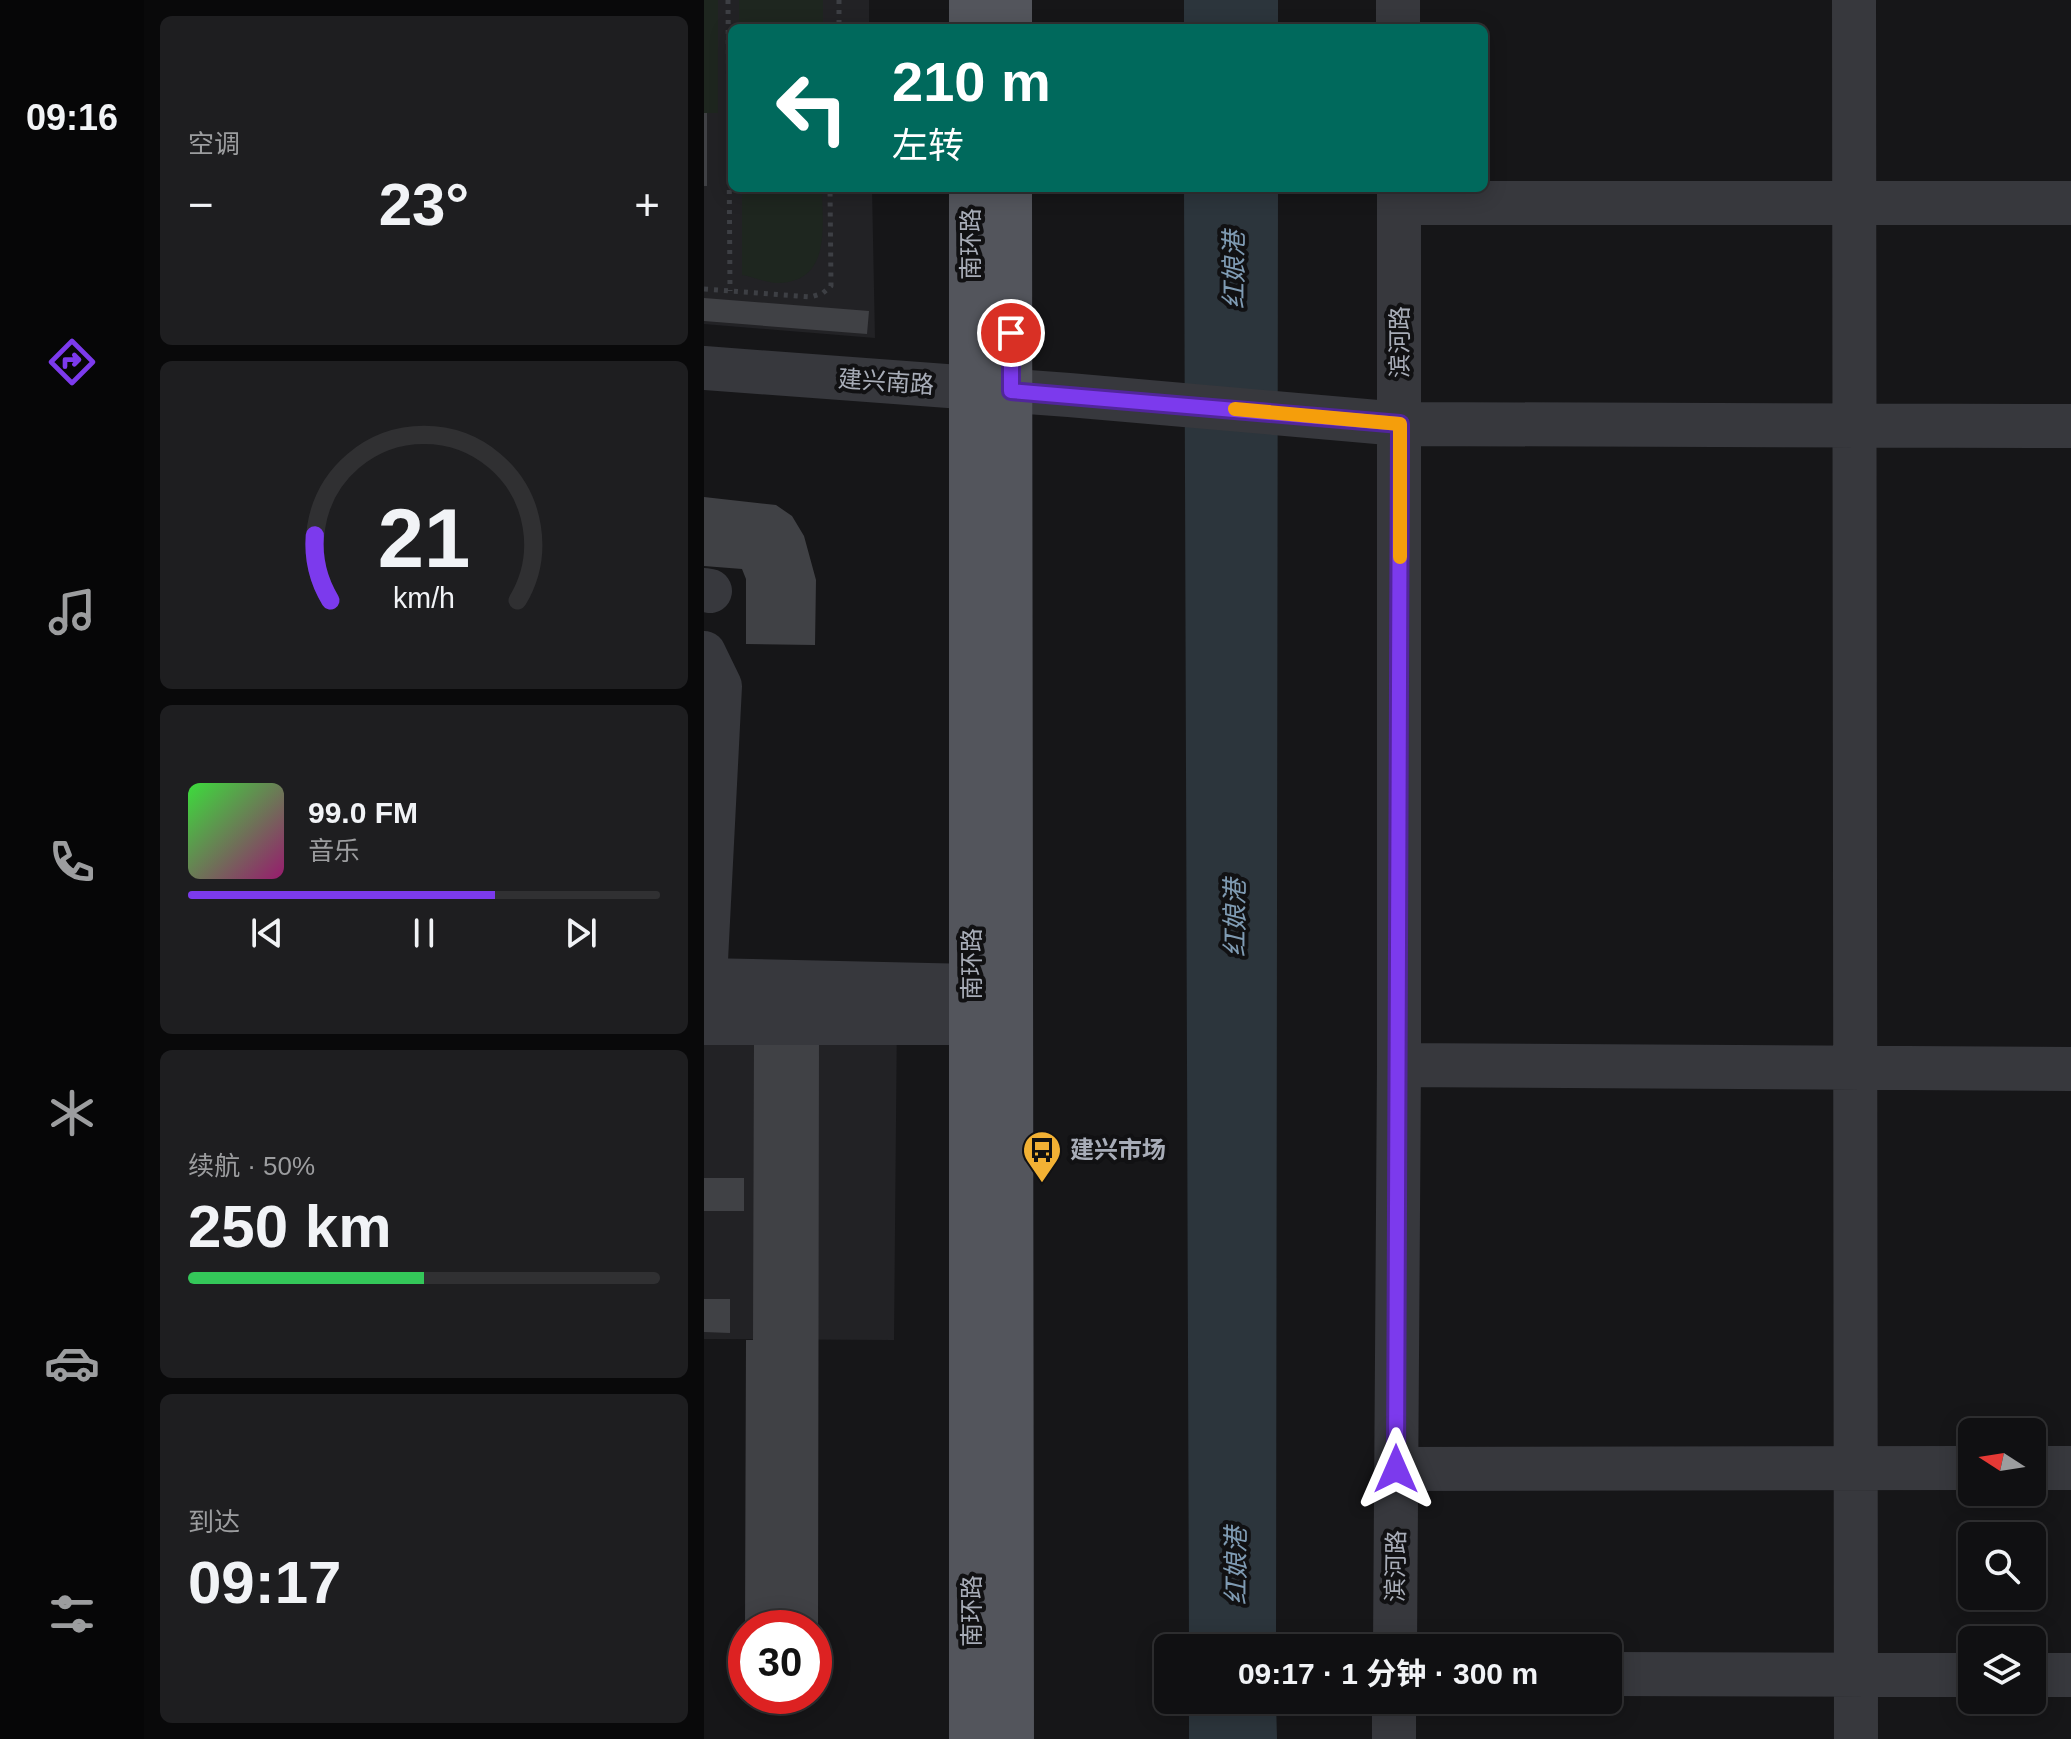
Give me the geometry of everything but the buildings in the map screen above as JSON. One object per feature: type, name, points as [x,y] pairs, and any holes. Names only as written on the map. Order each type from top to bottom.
[{"type":"main road","points":[[971,0],[971,24]]},
{"type":"main road","points":[[1010,0],[1010,24]]},
{"type":"main road","name":"南环路","points":[[971,192],[991,389],[1012,1739]]},
{"type":"main road","name":"南环路","points":[[971,1739],[972,1005],[991,389],[1010,192]]},
{"type":"street","points":[[1398,0],[1398,24]]},
{"type":"street","points":[[1854,0],[1856,1739]]},
{"type":"street","points":[[1399,196],[2071,203]]},
{"type":"street","name":"滨河路","points":[[1395,1634],[1399,196]]},
{"type":"street","name":"建兴南路","points":[[704,368],[1400,424],[2071,426]]},
{"type":"street","points":[[704,653],[720,686],[705,980],[972,1005]]},
{"type":"street","points":[[704,1023],[972,1005]]},
{"type":"street","points":[[1399,1065],[2071,1069]]},
{"type":"street","points":[[1396,1469],[1958,1468]]},
{"type":"street","points":[[2046,1468],[2071,1468]]},
{"type":"street","points":[[1622,1674],[1958,1675]]},
{"type":"street","points":[[2046,1675],[2071,1675]]},
{"type":"street","points":[[1394,1714],[1394,1739]]},
{"type":"path","points":[[728,0],[728,24]]},
{"type":"path","points":[[839,0],[839,24]]},
{"type":"path","points":[[730,192],[730,291]]},
{"type":"path","points":[[704,289],[811,297],[823,293],[831,286],[830,192]]},
{"type":"shaded area","points":[[704,0],[869,0],[869,24],[728,24],[728,192],[872,192],[875,338],[704,324]]},
{"type":"shaded area","points":[[704,0],[718,0],[718,113],[704,113]]},
{"type":"shaded area","points":[[739,0],[823,0],[823,24],[739,24]]},
{"type":"shaded area","points":[[742,192],[822,192],[820,249],[808,273],[796,280],[779,283],[742,275]]},
{"type":"shaded area","points":[[704,1007],[897,1013],[894,1340],[704,1339]]},
{"type":"water","points":[[1184,0],[1278,0],[1278,24],[1184,24]]},
{"type":"water","name":"红娘港","points":[[1184,192],[1278,192],[1276,1634],[1189,1634]]},
{"type":"water","points":[[1189,1714],[1276,1714],[1277,1739],[1189,1739]]},
{"type":"slow traffic","points":[[1235,409],[1400,424],[1400,557]]},
{"type":"place","name":"建兴市场","points":[[1042,1184]]},
{"type":"route","points":[[1011,333],[1011,391],[1400,424],[1396,1469]]}]
